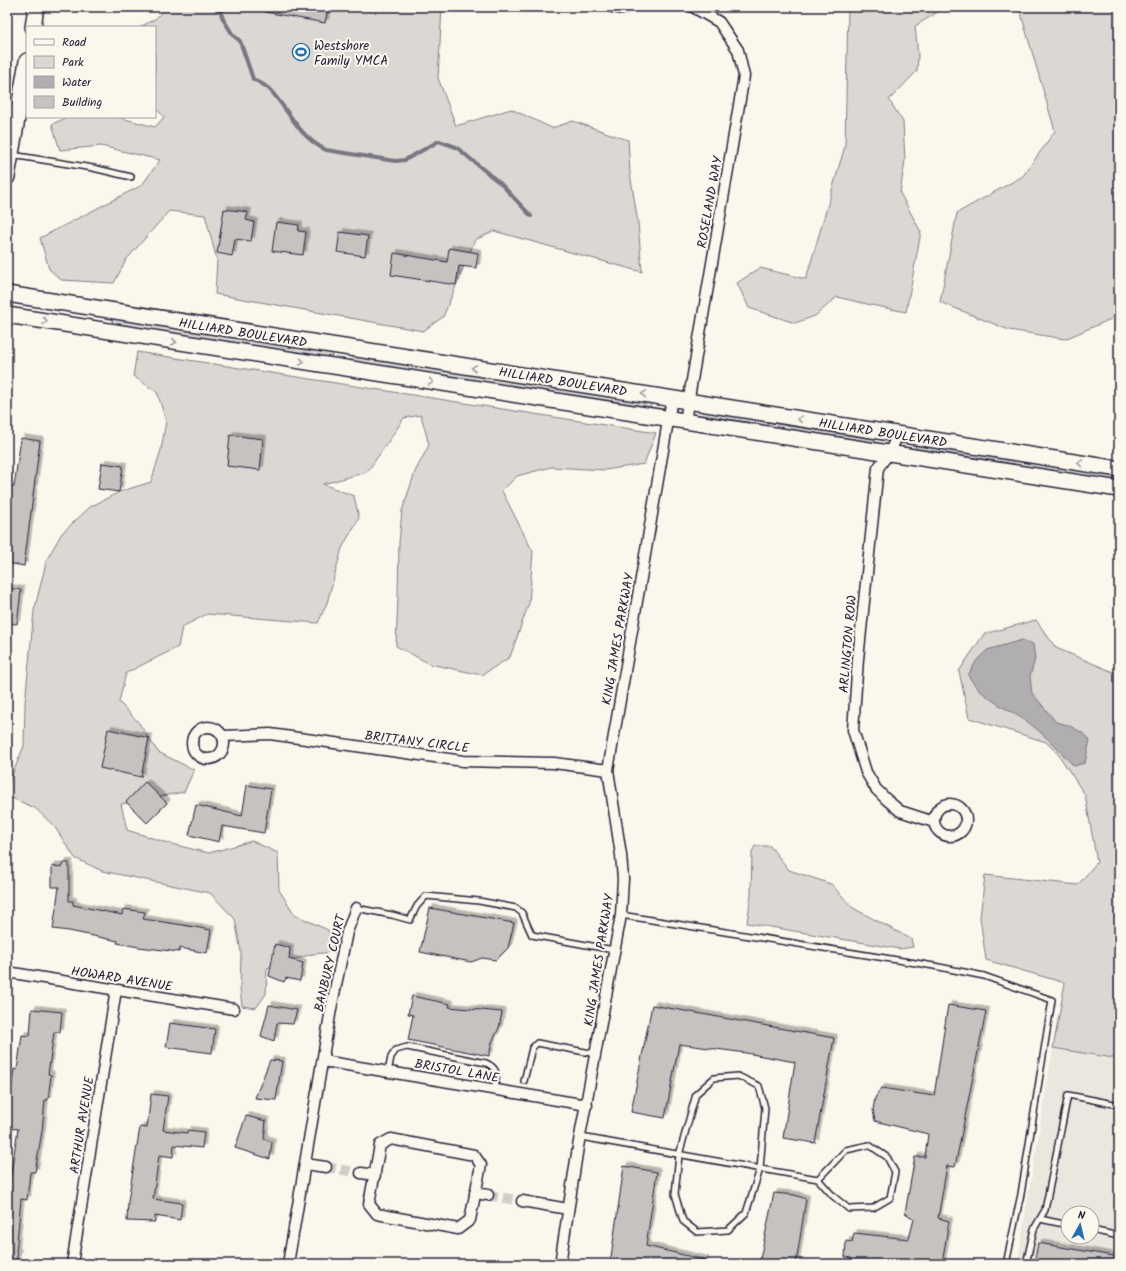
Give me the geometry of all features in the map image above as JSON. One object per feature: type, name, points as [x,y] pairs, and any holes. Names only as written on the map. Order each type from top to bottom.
[{"type":"main road","points":[[33,26],[36,7]]},
{"type":"main road","points":[[7,177],[26,67]]},
{"type":"main road","name":"HILLIARD BOULEVARD","points":[[7,294],[1119,469]]},
{"type":"main road","name":"HILLIARD BOULEVARD","points":[[7,315],[1119,489]]},
{"type":"street","points":[[612,7],[622,9],[627,7]]},
{"type":"street","name":"ROSELAND WAY","points":[[684,421],[744,76],[738,50],[719,22],[693,7]]},
{"type":"street","name":"KING JAMES PARKWAY","points":[[560,1264],[568,1209],[621,915],[623,879],[621,855],[608,770],[672,398]]},
{"type":"street","name":"ARLINGTON ROW","points":[[898,435],[889,453],[878,468],[858,659],[853,730],[866,772],[876,789],[886,800],[900,811],[934,822]]},
{"type":"street","name":"BRITTANY CIRCLE","points":[[224,736],[270,734],[462,761],[554,763],[608,770]]},
{"type":"street","name":"BANBURY COURT","points":[[288,1264],[331,1009],[347,932],[356,908]]},
{"type":"street","name":"HOWARD AVENUE","points":[[7,972],[234,1009]]},
{"type":"street","name":"ARTHUR AVENUE","points":[[72,1264],[116,990]]},
{"type":"street","name":"BRISTOL LANE","points":[[323,1061],[587,1105]]},
{"type":"street","points":[[391,1139],[474,1155],[481,1165],[475,1193],[470,1220],[458,1229],[377,1214],[369,1204],[380,1145],[391,1139]]},
{"type":"street","points":[[305,1164],[326,1167]]},
{"type":"street","points":[[361,1173],[375,1175]]},
{"type":"street","points":[[475,1193],[488,1195]]},
{"type":"street","points":[[522,1201],[568,1209]]},
{"type":"lane","points":[[11,155],[93,168],[131,176]]},
{"type":"lane","name":"BANBURY COURT","points":[[356,908],[410,920],[417,906],[426,896],[479,901],[516,908],[522,914],[532,935],[614,950]]},
{"type":"lane","points":[[621,915],[977,974],[1052,1000],[1021,1194],[1006,1264]]},
{"type":"lane","points":[[524,1081],[532,1048],[537,1043],[596,1054]]},
{"type":"lane","points":[[388,1072],[391,1056],[396,1050],[407,1047],[486,1062],[493,1066],[496,1072],[495,1090]]},
{"type":"lane","points":[[738,1076],[759,1086],[765,1108],[760,1169],[746,1213],[728,1230],[697,1232],[683,1221],[675,1194],[679,1155],[696,1094],[714,1078],[738,1076]]},
{"type":"lane","points":[[1026,1264],[1034,1228],[1045,1210],[1068,1095],[1119,1105]]},
{"type":"lane","points":[[581,1137],[818,1179],[833,1196],[848,1208],[873,1208],[890,1198],[895,1172],[887,1157],[869,1146],[846,1150],[818,1179]]},
{"type":"lane","points":[[1040,1219],[1060,1223]]},
{"type":"lane","points":[[1100,1232],[1119,1236]]},
{"type":"shaded area","points":[[1053,1048],[1119,1059],[1119,1264],[1017,1264]]},
{"type":"green space","points":[[167,7],[442,7],[438,78],[456,126],[511,109],[552,128],[573,121],[628,140],[630,173],[638,223],[642,272],[494,231],[475,240],[443,317],[423,331],[215,294],[217,260],[205,215],[169,211],[126,260],[114,283],[61,280],[49,269],[40,238],[142,185],[160,160],[101,146],[60,150],[52,124],[66,118],[121,118],[155,127],[164,117],[156,108],[156,26],[142,26],[155,19]]},
{"type":"green space","points":[[848,7],[946,7],[915,26],[918,56],[917,71],[889,100],[903,122],[905,160],[900,193],[921,232],[906,312],[837,297],[815,316],[795,323],[749,308],[737,283],[760,268],[806,279],[845,146]]},
{"type":"green space","points":[[1019,7],[1119,7],[1119,310],[1111,319],[1065,339],[1009,330],[940,302],[957,213],[1023,176],[1055,131]]},
{"type":"green space","points":[[113,317],[330,351],[332,353],[332,358],[330,360],[112,325]]},
{"type":"green space","points":[[137,352],[656,433],[644,464],[605,470],[551,467],[517,476],[502,491],[533,552],[529,603],[510,657],[482,675],[430,664],[396,646],[399,543],[402,511],[415,472],[429,445],[421,415],[404,418],[367,472],[323,484],[354,496],[359,518],[342,548],[327,603],[318,623],[207,614],[182,627],[178,647],[126,673],[119,702],[139,723],[158,752],[194,770],[184,792],[121,804],[127,830],[171,844],[209,853],[252,841],[278,853],[279,890],[295,915],[328,930],[335,952],[312,954],[267,968],[266,994],[256,1008],[242,1006],[240,989],[241,952],[235,919],[210,893],[102,871],[75,858],[54,826],[35,808],[7,796],[7,787],[24,746],[25,703],[34,611],[47,559],[62,533],[90,507],[119,492],[151,482],[161,450],[166,421],[157,392],[133,376]]},
{"type":"green space","points":[[354,355],[649,401],[651,406],[650,408],[351,362],[351,358]]},
{"type":"green space","points":[[704,411],[873,437],[876,442],[870,444],[705,417],[703,414]]},
{"type":"green space","points":[[918,444],[1119,475],[1119,483],[918,451],[915,447]]},
{"type":"green space","points":[[1036,620],[1056,648],[1118,674],[1119,672],[1119,1059],[1053,1048],[1065,983],[986,960],[980,918],[985,875],[1078,885],[1097,862],[1085,795],[1058,754],[1046,742],[969,718],[959,671],[984,634]]},
{"type":"green space","points":[[755,846],[770,846],[789,870],[831,884],[853,908],[911,939],[913,947],[900,949],[747,923],[751,895],[752,852]]},
{"type":"water","points":[[1022,640],[1033,644],[1035,659],[1030,677],[1032,693],[1056,722],[1068,725],[1081,732],[1090,740],[1085,763],[1074,766],[1034,727],[981,692],[968,675],[977,660],[987,650]]},
{"type":"building","points":[[266,7],[328,7],[325,23],[265,12]]},
{"type":"building","points":[[224,209],[248,212],[246,220],[254,222],[251,241],[235,239],[232,256],[217,253]]},
{"type":"building","points":[[276,222],[299,225],[298,231],[306,232],[303,255],[272,251]]},
{"type":"building","points":[[340,232],[368,236],[365,256],[337,252]]},
{"type":"building","points":[[449,248],[478,253],[476,268],[459,266],[456,285],[391,275],[394,253],[447,262]]},
{"type":"building","points":[[230,435],[263,439],[260,470],[227,466]]},
{"type":"building","points":[[21,438],[40,441],[24,566],[7,563],[7,506],[10,486],[14,487]]},
{"type":"building","points":[[102,463],[123,466],[119,492],[98,489]]},
{"type":"building","points":[[7,588],[21,590],[17,624],[7,623]]},
{"type":"building","points":[[108,729],[149,738],[141,777],[100,768]]},
{"type":"building","points":[[145,782],[167,803],[147,823],[126,802]]},
{"type":"building","points":[[247,785],[271,789],[264,833],[222,826],[219,842],[189,835],[196,805],[242,816]]},
{"type":"building","points":[[63,863],[69,863],[69,901],[73,901],[73,905],[122,915],[123,909],[145,912],[143,919],[211,930],[207,953],[180,948],[179,952],[139,947],[117,943],[118,941],[53,929],[59,887],[52,887],[52,866],[62,867]]},
{"type":"building","points":[[430,908],[514,923],[508,948],[496,960],[482,958],[471,962],[420,952]]},
{"type":"building","points":[[275,944],[290,948],[289,959],[303,963],[300,981],[286,978],[284,982],[269,976]]},
{"type":"building","points":[[412,996],[450,1004],[449,1007],[502,1012],[499,1028],[492,1042],[489,1056],[408,1040],[413,1015],[408,1014]]},
{"type":"building","points":[[269,1005],[297,1010],[293,1024],[277,1023],[274,1041],[261,1036]]},
{"type":"building","points":[[652,1005],[834,1038],[815,1143],[783,1138],[795,1062],[746,1053],[679,1044],[665,1118],[631,1112]]},
{"type":"building","points":[[948,1005],[986,1011],[955,1167],[947,1166],[938,1218],[949,1221],[942,1264],[851,1264],[851,1258],[845,1257],[846,1241],[852,1242],[854,1233],[909,1239],[914,1219],[905,1213],[915,1157],[925,1157],[928,1134],[875,1121],[873,1110],[875,1098],[881,1088],[934,1096]]},
{"type":"building","points":[[32,1009],[62,1012],[60,1032],[54,1032],[48,1074],[51,1075],[48,1100],[45,1100],[42,1131],[35,1172],[30,1172],[27,1200],[21,1199],[16,1252],[18,1253],[15,1264],[7,1264],[7,1212],[10,1179],[18,1129],[7,1128],[7,1105],[9,1105],[14,1069],[17,1070],[22,1035],[30,1036]]},
{"type":"building","points":[[170,1023],[215,1029],[212,1053],[166,1047]]},
{"type":"building","points":[[270,1060],[282,1061],[276,1100],[255,1098]]},
{"type":"building","points":[[151,1094],[168,1096],[163,1130],[187,1133],[188,1130],[204,1132],[202,1148],[174,1145],[173,1157],[159,1155],[153,1199],[182,1203],[180,1220],[155,1216],[155,1222],[127,1221],[128,1201],[140,1127],[147,1128]]},
{"type":"building","points":[[246,1116],[266,1121],[264,1139],[272,1142],[270,1159],[235,1148]]},
{"type":"building","points":[[624,1166],[657,1172],[646,1246],[705,1260],[704,1264],[610,1264]]},
{"type":"building","points":[[774,1193],[795,1195],[806,1199],[796,1264],[759,1264]]},
{"type":"building","points":[[1038,1243],[1119,1257],[1119,1264],[1034,1264]]},
{"type":"waterway","points":[[219,7],[223,19],[233,35],[240,41],[253,79],[269,89],[296,124],[309,139],[317,145],[326,150],[395,161],[405,160],[439,141],[456,147],[501,184],[531,216]]},
{"type":"tunnel","points":[[326,1167],[361,1173]]},
{"type":"tunnel","points":[[488,1195],[522,1201]]},
{"type":"place","name":"Westshore Family YMCA","points":[[301,52]]}]
